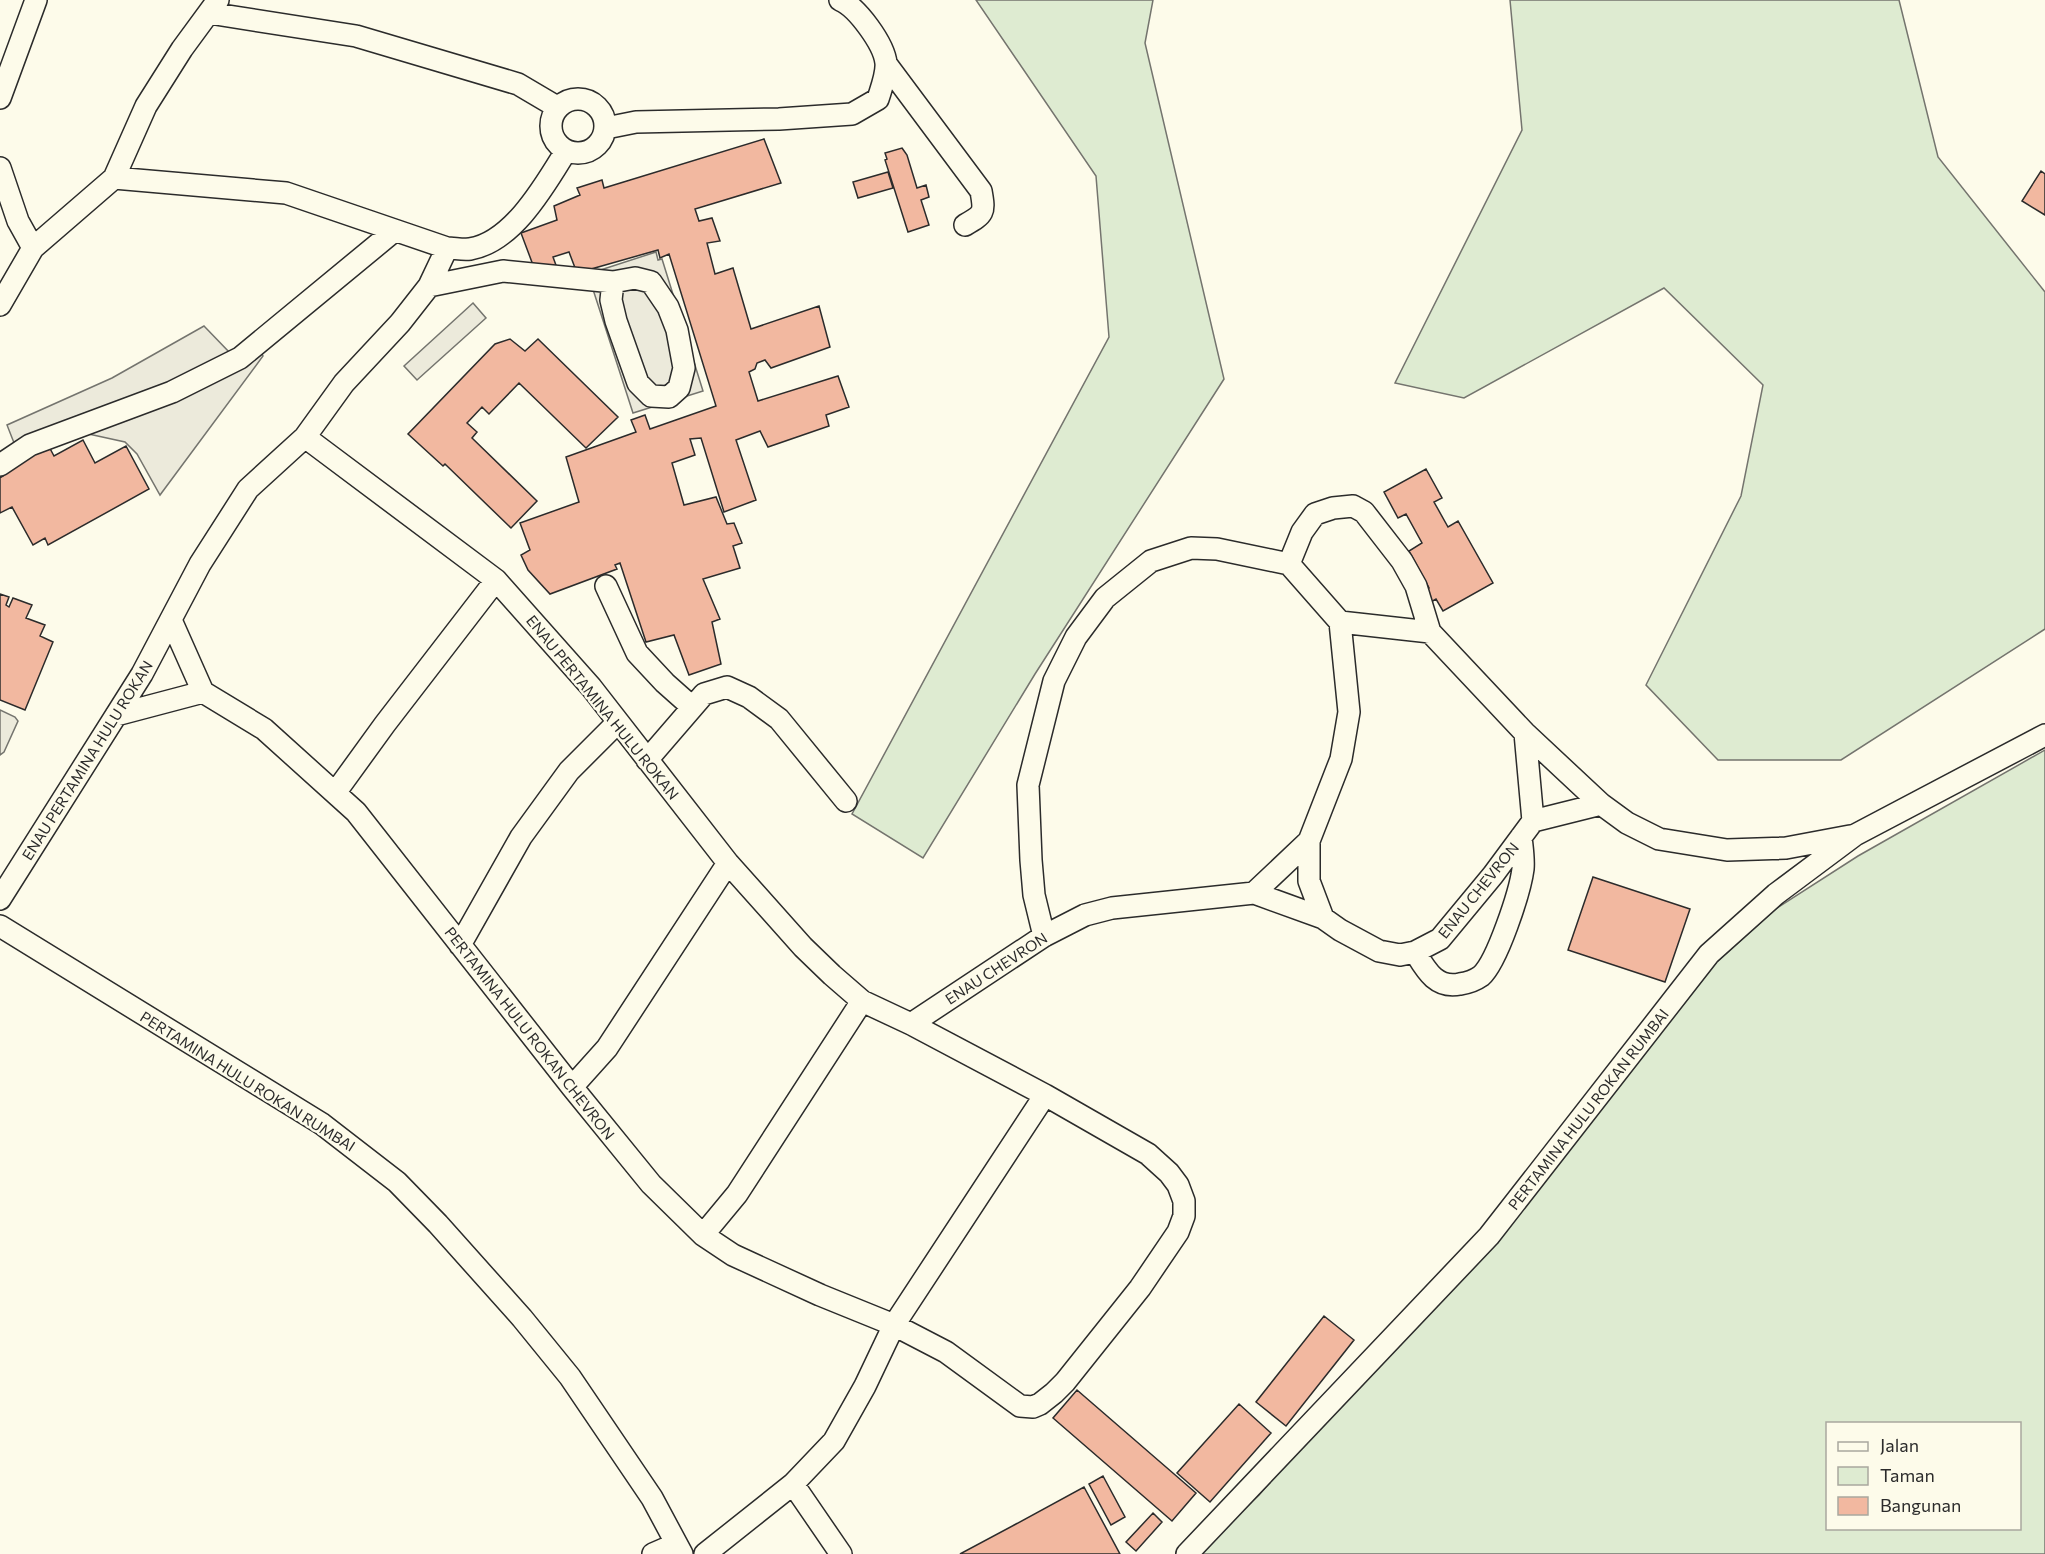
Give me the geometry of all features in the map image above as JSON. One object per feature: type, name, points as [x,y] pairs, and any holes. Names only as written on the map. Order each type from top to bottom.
[{"type":"street","points":[[0,98],[36,0]]},
{"type":"street","points":[[840,0],[849,4],[882,46],[887,65],[981,191],[984,208],[980,217],[965,225]]},
{"type":"street","points":[[0,305],[33,249],[114,178],[146,106],[182,49],[214,7],[356,36],[518,84],[557,107]]},
{"type":"street","points":[[606,128],[636,122],[779,119],[852,114],[878,99],[887,65]]},
{"type":"street","points":[[582,98],[595,104],[603,114],[606,128],[599,144],[583,153],[566,152],[553,140],[549,123],[557,107],[568,99],[582,98]]},
{"type":"street","points":[[114,178],[286,193],[447,248],[471,249],[500,236],[536,200],[566,152]]},
{"type":"street","points":[[0,168],[18,221],[33,249]]},
{"type":"street","points":[[0,465],[30,445],[172,392],[240,358],[394,231]]},
{"type":"street","points":[[305,437],[344,383],[400,323],[429,286],[447,248]]},
{"type":"street","points":[[429,286],[503,271],[613,282],[635,278],[651,282],[668,307],[677,330],[684,368],[679,388],[669,397],[651,396],[638,383],[610,300],[613,282]]},
{"type":"street","name":"ENAU PERTAMINA HULU ROKAN","points":[[0,899],[142,674],[200,564],[248,489],[305,437],[496,580],[591,687],[728,863],[803,947],[832,975],[862,1001],[911,1024],[1045,1095]]},
{"type":"street","points":[[1289,564],[1302,532],[1315,514],[1333,507],[1353,506],[1364,512],[1402,561],[1416,586],[1430,632],[1525,733],[1601,804],[1627,823],[1659,839],[1727,850],[1786,848],[1855,835]]},
{"type":"street","points":[[1044,936],[1034,895],[1030,860],[1028,785],[1054,681],[1076,637],[1106,598],[1151,561],[1191,548],[1217,549],[1289,564],[1340,622],[1349,712],[1341,759],[1309,841],[1309,880],[1323,918]]},
{"type":"street","points":[[335,793],[496,580]]},
{"type":"street","points":[[606,586],[637,653],[692,707]]},
{"type":"street","points":[[116,715],[203,692],[171,620]]},
{"type":"street","points":[[1340,622],[1430,632]]},
{"type":"street","points":[[647,760],[704,694],[727,687],[749,697],[779,719],[846,801]]},
{"type":"street","name":"PERTAMINA HULU ROKAN CHEVRON","points":[[203,692],[264,729],[356,812],[651,1184],[703,1235],[733,1255],[894,1325],[946,1352],[1020,1406],[1033,1407],[1054,1394],[1065,1382],[1140,1288],[1178,1232],[1184,1216],[1184,1201],[1178,1185],[1169,1173],[1148,1154],[1045,1095]]},
{"type":"street","points":[[460,945],[521,837],[569,771],[618,722]]},
{"type":"street","points":[[1415,952],[1426,971],[1441,984],[1454,985],[1470,982],[1482,975],[1501,942],[1523,868],[1527,829],[1525,733]]},
{"type":"street","name":"PERTAMINA HULU ROKAN RUMBAI","points":[[1187,1554],[1489,1236],[1709,954],[1776,894],[1855,835],[2045,735]]},
{"type":"street","points":[[1527,829],[1601,804]]},
{"type":"street","name":"ENAU CHEVRON","points":[[911,1024],[1044,936],[1085,915],[1112,908],[1254,893],[1323,918],[1379,951],[1400,955],[1415,952],[1440,939],[1494,875],[1527,829]]},
{"type":"street","points":[[1254,893],[1309,841]]},
{"type":"street","points":[[572,1087],[607,1048],[728,863]]},
{"type":"street","name":"PERTAMINA HULU ROKAN RUMBAI","points":[[0,926],[322,1124],[398,1182],[507,1301],[570,1377],[652,1498],[679,1549]]},
{"type":"street","points":[[703,1235],[737,1194],[862,1001]]},
{"type":"street","points":[[705,1554],[793,1484],[834,1441],[865,1386],[894,1325],[1045,1095]]},
{"type":"street","points":[[793,1484],[841,1554]]},
{"type":"street","points":[[653,1554],[679,1549]]},
{"type":"green space","points":[[976,0],[1153,0],[1145,43],[1224,379],[1035,674],[923,858],[852,814],[1109,337],[1096,176]]},
{"type":"green space","points":[[1510,0],[1899,0],[1938,157],[2045,292],[2045,629],[1841,760],[1718,760],[1646,685],[1741,496],[1763,385],[1664,288],[1464,398],[1395,383],[1522,130]]},
{"type":"green space","points":[[2045,750],[2045,1554],[1196,1554],[1259,1495],[1711,967],[1777,908],[1858,856]]},
{"type":"shaded area","points":[[656,252],[658,260],[662,259],[703,391],[633,413],[588,274]]},
{"type":"shaded area","points":[[473,303],[486,318],[417,380],[404,366]]},
{"type":"shaded area","points":[[204,326],[232,355],[256,342],[263,356],[160,495],[137,454],[125,442],[75,431],[18,453],[7,425],[112,378]]},
{"type":"shaded area","points":[[0,710],[15,717],[18,721],[4,752],[0,755]]},
{"type":"building","points":[[764,139],[781,183],[695,209],[699,221],[712,218],[720,241],[707,243],[715,274],[733,268],[751,329],[819,306],[830,347],[771,368],[765,360],[757,363],[755,369],[749,372],[758,401],[838,376],[849,407],[826,415],[829,426],[768,447],[760,431],[736,440],[756,500],[724,512],[701,438],[690,439],[695,455],[672,463],[684,505],[716,497],[727,524],[734,523],[742,543],[733,546],[740,568],[703,579],[720,619],[712,622],[721,664],[689,675],[674,635],[646,642],[620,563],[615,565],[617,569],[550,594],[528,570],[521,555],[530,550],[520,523],[579,502],[566,457],[636,432],[631,420],[645,415],[650,429],[716,406],[669,254],[660,258],[658,250],[577,273],[569,252],[553,257],[557,268],[536,273],[521,233],[557,220],[554,206],[580,195],[577,188],[602,180],[604,188]]},
{"type":"building","points":[[902,148],[907,155],[917,188],[926,185],[929,197],[921,200],[929,225],[908,232],[885,160],[887,159],[885,153]]},
{"type":"building","points":[[2041,171],[2045,174],[2045,215],[2022,201]]},
{"type":"building","points":[[888,172],[893,188],[858,198],[853,182]]},
{"type":"building","points":[[510,339],[525,351],[538,339],[618,417],[586,448],[519,383],[489,414],[482,407],[467,423],[477,432],[472,438],[537,501],[511,528],[445,464],[443,466],[408,434],[495,344]]},
{"type":"building","points":[[83,440],[95,463],[126,446],[149,489],[48,545],[45,538],[33,545],[12,507],[0,513],[0,478],[3,476],[0,470],[46,441],[54,456]]},
{"type":"building","points":[[1426,469],[1442,498],[1434,502],[1448,527],[1458,521],[1493,583],[1443,611],[1436,599],[1431,602],[1425,593],[1429,588],[1409,551],[1422,543],[1406,514],[1398,518],[1384,492]]},
{"type":"building","points":[[0,594],[9,597],[6,605],[9,607],[13,598],[32,605],[26,618],[45,625],[40,636],[53,642],[25,710],[0,700]]},
{"type":"building","points":[[1593,877],[1690,909],[1665,982],[1568,950]]},
{"type":"building","points":[[1324,1316],[1354,1340],[1286,1426],[1256,1402]]},
{"type":"building","points":[[1077,1390],[1196,1493],[1172,1521],[1053,1418]]},
{"type":"building","points":[[1239,1404],[1271,1433],[1210,1502],[1177,1473]]},
{"type":"building","points":[[1103,1476],[1125,1517],[1111,1525],[1089,1484]]},
{"type":"building","points":[[1084,1487],[1120,1554],[960,1554],[1016,1524]]},
{"type":"building","points":[[1153,1513],[1162,1522],[1136,1551],[1126,1542]]}]
